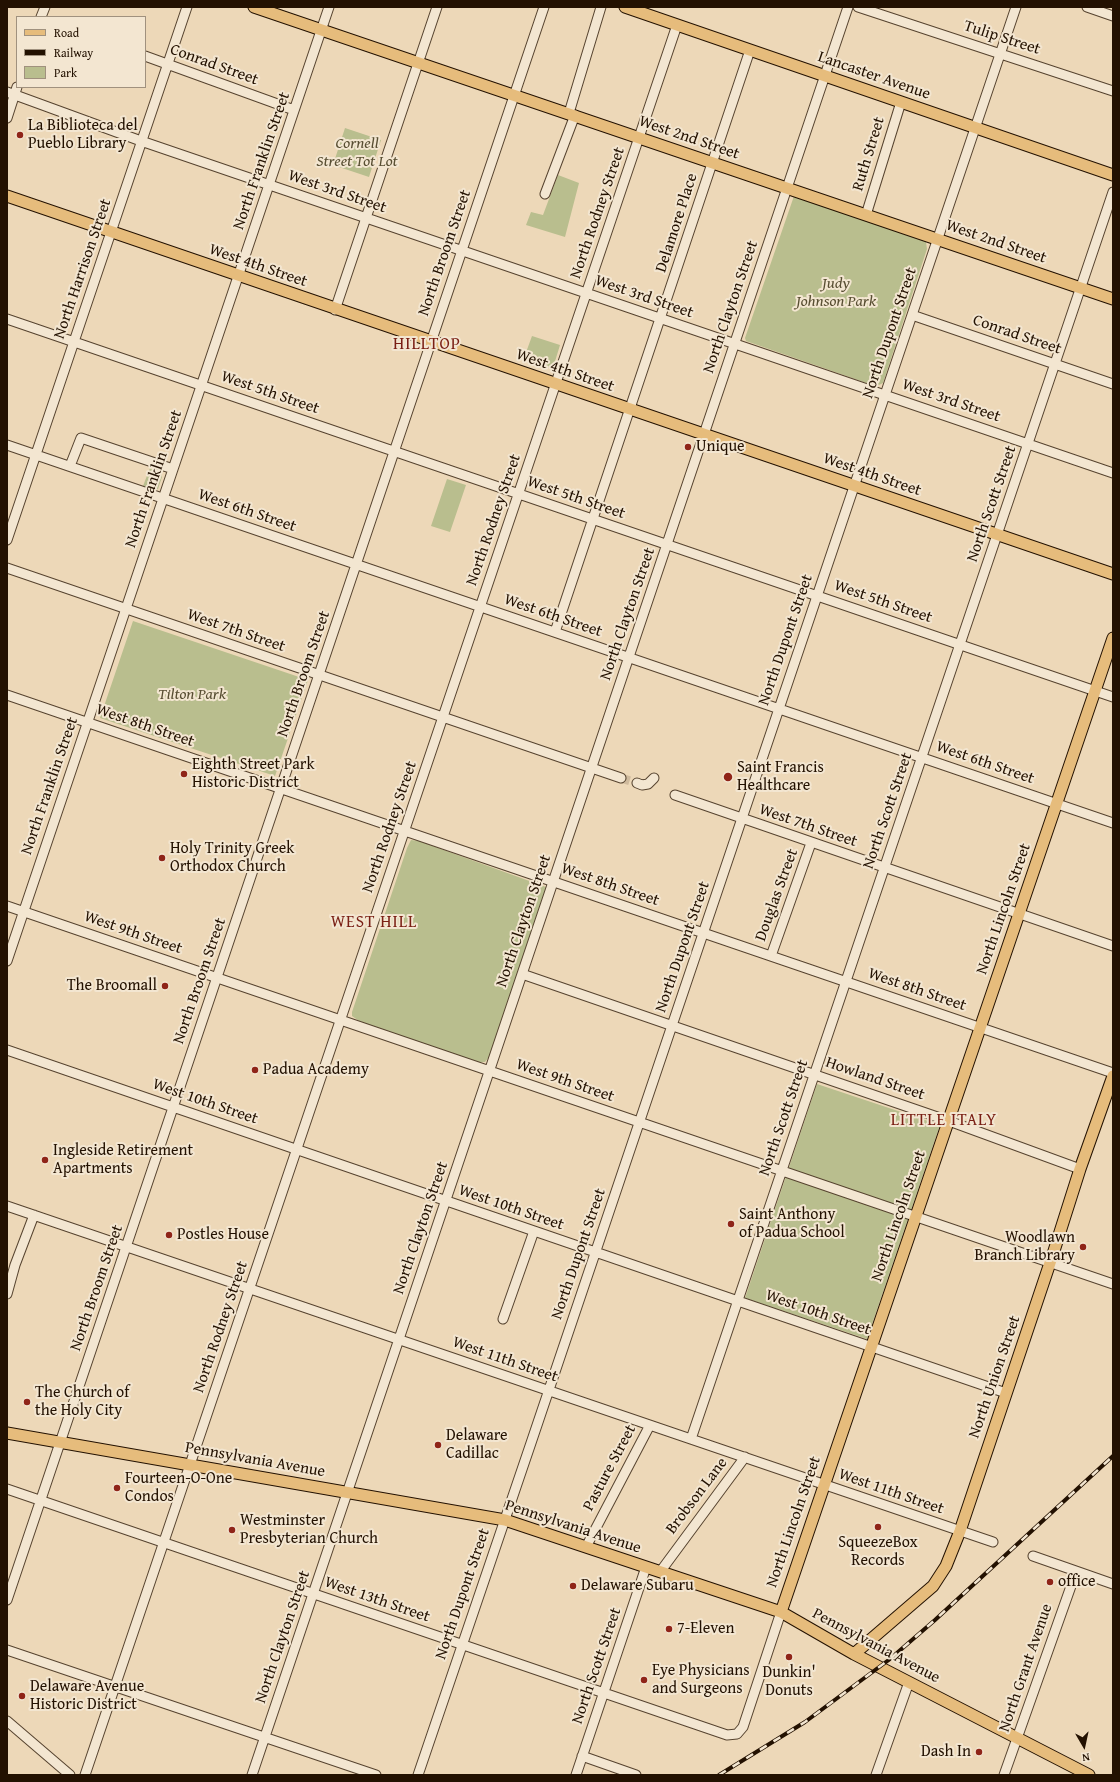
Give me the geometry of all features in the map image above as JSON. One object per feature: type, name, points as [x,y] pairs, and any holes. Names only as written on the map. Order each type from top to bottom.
[{"type":"main road","name":"West 2nd Street","points":[[254,7],[572,114],[1113,300]]},
{"type":"main road","name":"Lancaster Avenue","points":[[625,7],[1113,174]]},
{"type":"main road","name":"West 4th Street","points":[[7,196],[238,277],[1113,574]]},
{"type":"main road","name":"North Lincoln Street","points":[[781,1612],[1113,638]]},
{"type":"main road","name":"North Union Street","points":[[854,1654],[937,1582],[946,1566],[960,1531],[1113,1074]]},
{"type":"main road","name":"Pennsylvania Avenue","points":[[7,1433],[505,1520],[781,1612],[854,1654],[1018,1737],[1089,1775]]},
{"type":"street","name":"North Harrison Street","points":[[7,540],[186,7]]},
{"type":"street","name":"North Franklin Street","points":[[7,961],[329,7]]},
{"type":"street","points":[[335,310],[437,7]]},
{"type":"street","name":"North Broom Street","points":[[7,1600],[174,1108],[197,1032],[217,978],[544,7]]},
{"type":"street","points":[[545,194],[572,114],[601,7]]},
{"type":"street","name":"North Clayton Street","points":[[252,1775],[848,7]]},
{"type":"street","name":"Tulip Street","points":[[858,7],[1113,91]]},
{"type":"street","name":"North Dupont Street","points":[[418,1775],[1016,7]]},
{"type":"street","points":[[1087,7],[1113,16]]},
{"type":"street","name":"North Rodney Street","points":[[85,1775],[677,25]]},
{"type":"street","name":"Delamore Place","points":[[555,632],[750,50]]},
{"type":"street","name":"Conrad Street","points":[[146,56],[294,110]]},
{"type":"street","points":[[7,118],[13,91]]},
{"type":"street","name":"West 3rd Street","points":[[13,91],[141,141],[1113,473]]},
{"type":"street","name":"Ruth Street","points":[[866,215],[901,102]]},
{"type":"street","name":"North Scott Street","points":[[691,1439],[1113,192]]},
{"type":"street","name":"Conrad Street","points":[[912,315],[1113,384]]},
{"type":"street","name":"West 5th Street","points":[[7,319],[1113,697]]},
{"type":"street","points":[[70,466],[81,438],[173,468]]},
{"type":"street","name":"West 6th Street","points":[[7,445],[1113,823]]},
{"type":"street","name":"West 7th Street","points":[[7,568],[621,778]]},
{"type":"street","name":"West 8th Street","points":[[7,695],[1113,1074]]},
{"type":"street","points":[[637,783],[642,785],[648,784],[654,778]]},
{"type":"street","name":"West 7th Street","points":[[675,795],[1113,946]]},
{"type":"street","name":"Douglas Street","points":[[771,956],[811,843]]},
{"type":"street","name":"West 9th Street","points":[[7,906],[1113,1284]]},
{"type":"street","name":"Howland Street","points":[[522,974],[949,1121],[1080,1169]]},
{"type":"street","name":"West 10th Street","points":[[7,1050],[1006,1393]]},
{"type":"street","name":"West 11th Street","points":[[7,1206],[994,1542]]},
{"type":"street","points":[[7,1294],[15,1265],[34,1215]]},
{"type":"street","points":[[503,1319],[534,1231]]},
{"type":"street","name":"Pasture Street","points":[[586,1547],[650,1425]]},
{"type":"street","name":"Brobson Lane","points":[[660,1572],[745,1457]]},
{"type":"street","name":"West 13th Street","points":[[7,1489],[727,1735],[737,1734]]},
{"type":"street","points":[[1033,1556],[1113,1584]]},
{"type":"street","name":"North Scott Street","points":[[576,1775],[646,1567]]},
{"type":"street","name":"North Grant Avenue","points":[[1004,1775],[1076,1572]]},
{"type":"street","name":"North Lincoln Street","points":[[737,1734],[743,1727],[781,1612]]},
{"type":"street","points":[[7,1650],[376,1775]]},
{"type":"street","points":[[876,1775],[909,1682]]},
{"type":"street","points":[[7,1721],[70,1775]]},
{"type":"street","points":[[582,1756],[636,1775]]},
{"type":"green space","name":"Cornell Street Tot Lot","points":[[345,128],[381,140],[369,177],[333,165]]},
{"type":"green space","points":[[558,175],[579,183],[565,237],[526,225],[531,212],[543,215]]},
{"type":"green space","name":"Judy Johnson Park","points":[[794,196],[926,242],[927,249],[883,383],[879,385],[875,386],[746,341],[745,338]]},
{"type":"green space","points":[[532,336],[560,345],[553,368],[524,358]]},
{"type":"green space","points":[[150,468],[161,473],[162,477],[158,489],[155,490],[143,486]]},
{"type":"green space","points":[[447,479],[466,485],[450,532],[431,526]]},
{"type":"green space","name":"Tilton Park","points":[[133,621],[308,680],[275,776],[100,718]]},
{"type":"green space","points":[[411,840],[419,841],[546,887],[489,1057],[485,1062],[475,1062],[359,1021],[352,1016],[352,1012]]},
{"type":"green space","points":[[817,1084],[940,1125],[867,1339],[745,1298]]},
{"type":"tunnel","points":[[621,778],[637,783]]},
{"type":"railway","points":[[719,1775],[805,1722],[890,1659],[935,1620],[1113,1456]]},
{"type":"place","name":"La Biblioteca del Pueblo Library","points":[[20,135]]},
{"type":"place","name":"Unique","points":[[688,447]]},
{"type":"place","name":"Eighth Street Park Historic District","points":[[184,774]]},
{"type":"place","name":"Saint Francis Healthcare","points":[[728,777]]},
{"type":"place","name":"Holy Trinity Greek Orthodox Church","points":[[162,858]]},
{"type":"place","name":"The Broomall","points":[[165,986]]},
{"type":"place","name":"Padua Academy","points":[[255,1070]]},
{"type":"place","name":"Ingleside Retirement Apartments","points":[[45,1160]]},
{"type":"place","name":"Saint Anthony of Padua School","points":[[731,1224]]},
{"type":"place","name":"Postles House","points":[[169,1235]]},
{"type":"place","name":"Woodlawn Branch Library","points":[[1083,1247]]},
{"type":"place","name":"The Church of the Holy City","points":[[27,1402]]},
{"type":"place","name":"Delaware Cadillac","points":[[438,1445]]},
{"type":"place","name":"Fourteen-O-One Condos","points":[[117,1488]]},
{"type":"place","name":"SqueezeBox Records","points":[[878,1527]]},
{"type":"place","name":"Westminster Presbyterian Church","points":[[232,1530]]},
{"type":"place","name":"office","points":[[1050,1582]]},
{"type":"place","name":"Delaware Subaru","points":[[573,1586]]},
{"type":"place","name":"7-Eleven","points":[[669,1629]]},
{"type":"place","name":"Dunkin' Donuts","points":[[789,1657]]},
{"type":"place","name":"Eye Physicians and Surgeons","points":[[644,1680]]},
{"type":"place","name":"Delaware Avenue Historic District","points":[[22,1696]]},
{"type":"place","name":"Dash In","points":[[979,1752]]},
{"type":"district","name":"HILLTOP","points":[[427,345]]},
{"type":"district","name":"WEST HILL","points":[[374,923]]},
{"type":"district","name":"LITTLE ITALY","points":[[944,1121]]}]
